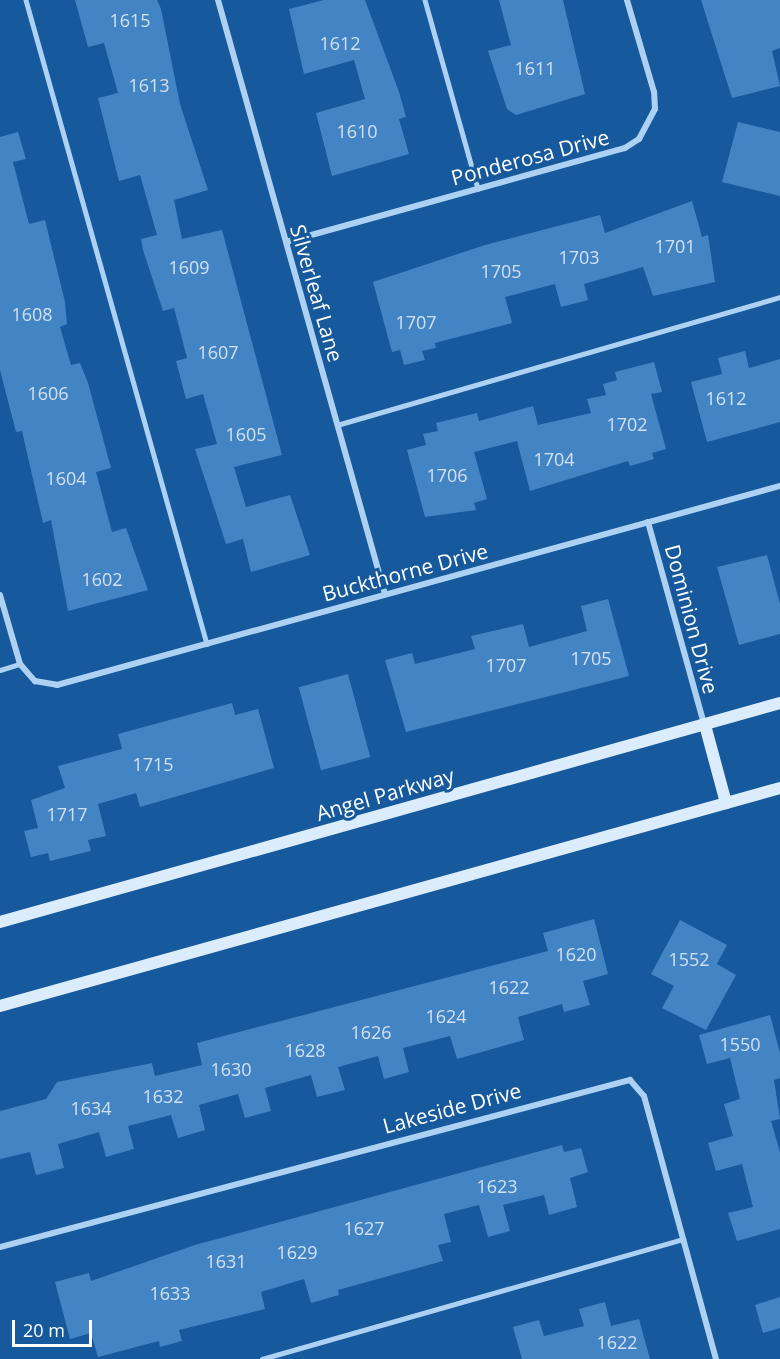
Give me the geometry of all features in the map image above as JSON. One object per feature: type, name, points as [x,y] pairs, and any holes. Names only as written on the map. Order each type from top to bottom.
[{"type":"main road","name":"Angel Parkway","points":[[0,922],[780,704]]},
{"type":"main road","points":[[705,725],[726,803]]},
{"type":"main road","points":[[0,1006],[780,788]]},
{"type":"street","name":"Silverleaf Lane","points":[[218,0],[386,594]]},
{"type":"street","name":"Ponderosa Drive","points":[[286,242],[625,148],[639,139],[655,109],[654,92],[627,0]]},
{"type":"street","name":"Buckthorne Drive","points":[[20,664],[40,682],[57,685],[780,486]]},
{"type":"street","name":"Dominion Drive","points":[[648,522],[705,725]]},
{"type":"street","points":[[0,595],[20,664]]},
{"type":"street","name":"Lakeside Drive","points":[[0,1246],[630,1080],[644,1096],[716,1359]]},
{"type":"lane","points":[[26,0],[207,644]]},
{"type":"lane","points":[[425,0],[478,189]]},
{"type":"lane","points":[[338,425],[780,297]]},
{"type":"lane","points":[[0,670],[20,664]]},
{"type":"lane","points":[[262,1359],[683,1239]]},
{"type":"building","points":[[75,0],[157,0],[161,9],[180,104],[208,190],[174,200],[182,239],[222,230],[282,455],[234,467],[246,507],[290,495],[310,555],[251,572],[243,539],[226,544],[195,449],[217,444],[203,394],[186,399],[176,361],[187,358],[174,308],[163,311],[143,250],[141,239],[157,235],[140,175],[119,181],[98,98],[118,93],[104,43],[88,47]]},
{"type":"building","points":[[324,0],[365,0],[399,92],[406,117],[399,119],[409,154],[332,176],[316,113],[365,99],[354,60],[304,74],[289,9]]},
{"type":"building","points":[[499,0],[563,0],[585,94],[516,115],[507,109],[488,51],[511,45]]},
{"type":"building","points":[[701,0],[780,0],[780,48],[772,51],[780,86],[732,98]]},
{"type":"building","points":[[738,122],[780,132],[780,196],[722,182]]},
{"type":"building","points":[[18,132],[26,159],[13,162],[29,224],[45,220],[65,302],[67,324],[60,327],[71,365],[80,363],[88,383],[111,468],[96,472],[112,532],[126,528],[148,590],[68,611],[51,520],[43,523],[22,431],[16,432],[0,370],[0,137]]},
{"type":"building","points":[[692,201],[702,237],[708,235],[715,282],[653,296],[643,267],[584,284],[588,300],[561,307],[555,284],[505,297],[512,323],[435,343],[436,348],[422,351],[425,360],[404,365],[400,350],[392,352],[373,282],[485,245],[600,215],[605,233]]},
{"type":"building","points":[[745,351],[749,368],[780,359],[780,422],[707,442],[691,382],[722,374],[718,358]]},
{"type":"building","points":[[654,362],[662,392],[651,394],[666,449],[652,453],[654,459],[630,466],[628,461],[530,491],[517,441],[474,452],[487,499],[474,503],[476,510],[425,517],[407,450],[426,445],[423,434],[438,431],[436,423],[477,413],[479,421],[533,406],[538,425],[591,413],[587,399],[606,395],[603,384],[617,380],[615,372]]},
{"type":"building","points":[[767,555],[780,604],[780,634],[739,645],[717,567]]},
{"type":"building","points":[[608,599],[629,676],[406,732],[385,660],[412,653],[415,664],[475,649],[471,636],[523,624],[529,647],[587,631],[581,606]]},
{"type":"building","points":[[348,674],[370,757],[321,770],[299,687]]},
{"type":"building","points":[[232,703],[235,715],[258,709],[274,768],[140,807],[136,793],[98,804],[106,836],[88,840],[91,851],[50,861],[48,853],[31,857],[24,831],[38,828],[31,800],[65,788],[58,766],[122,749],[118,734]]},
{"type":"building","points":[[594,919],[608,974],[583,981],[590,1005],[564,1012],[562,1004],[518,1017],[524,1040],[457,1059],[450,1036],[403,1048],[409,1072],[384,1079],[378,1056],[338,1067],[345,1090],[317,1097],[311,1075],[265,1088],[271,1111],[245,1118],[238,1094],[199,1105],[205,1130],[178,1138],[171,1115],[128,1126],[134,1149],[106,1157],[99,1132],[58,1144],[64,1168],[36,1175],[30,1152],[0,1159],[0,1111],[46,1099],[57,1082],[152,1063],[155,1076],[202,1065],[197,1043],[548,951],[543,933]]},
{"type":"building","points":[[680,920],[727,945],[717,964],[736,975],[706,1030],[662,1008],[674,986],[651,974]]},
{"type":"building","points":[[770,1015],[780,1053],[780,1078],[774,1080],[780,1119],[771,1121],[780,1152],[780,1229],[737,1241],[728,1213],[753,1207],[742,1164],[716,1171],[708,1143],[733,1136],[724,1104],[740,1099],[730,1058],[707,1064],[699,1035]]},
{"type":"building","points":[[562,1145],[564,1152],[581,1148],[588,1172],[570,1178],[577,1207],[549,1215],[544,1195],[503,1205],[510,1231],[488,1237],[479,1205],[444,1214],[451,1242],[438,1245],[443,1261],[338,1290],[339,1295],[311,1303],[304,1279],[261,1292],[265,1309],[179,1330],[182,1341],[160,1347],[159,1341],[98,1357],[91,1333],[70,1339],[55,1282],[89,1273],[91,1281],[195,1245]]},
{"type":"building","points":[[780,1297],[780,1328],[763,1333],[755,1305]]},
{"type":"building","points":[[605,1302],[611,1326],[639,1319],[650,1359],[522,1359],[513,1327],[539,1320],[544,1336],[584,1326],[579,1309]]}]
